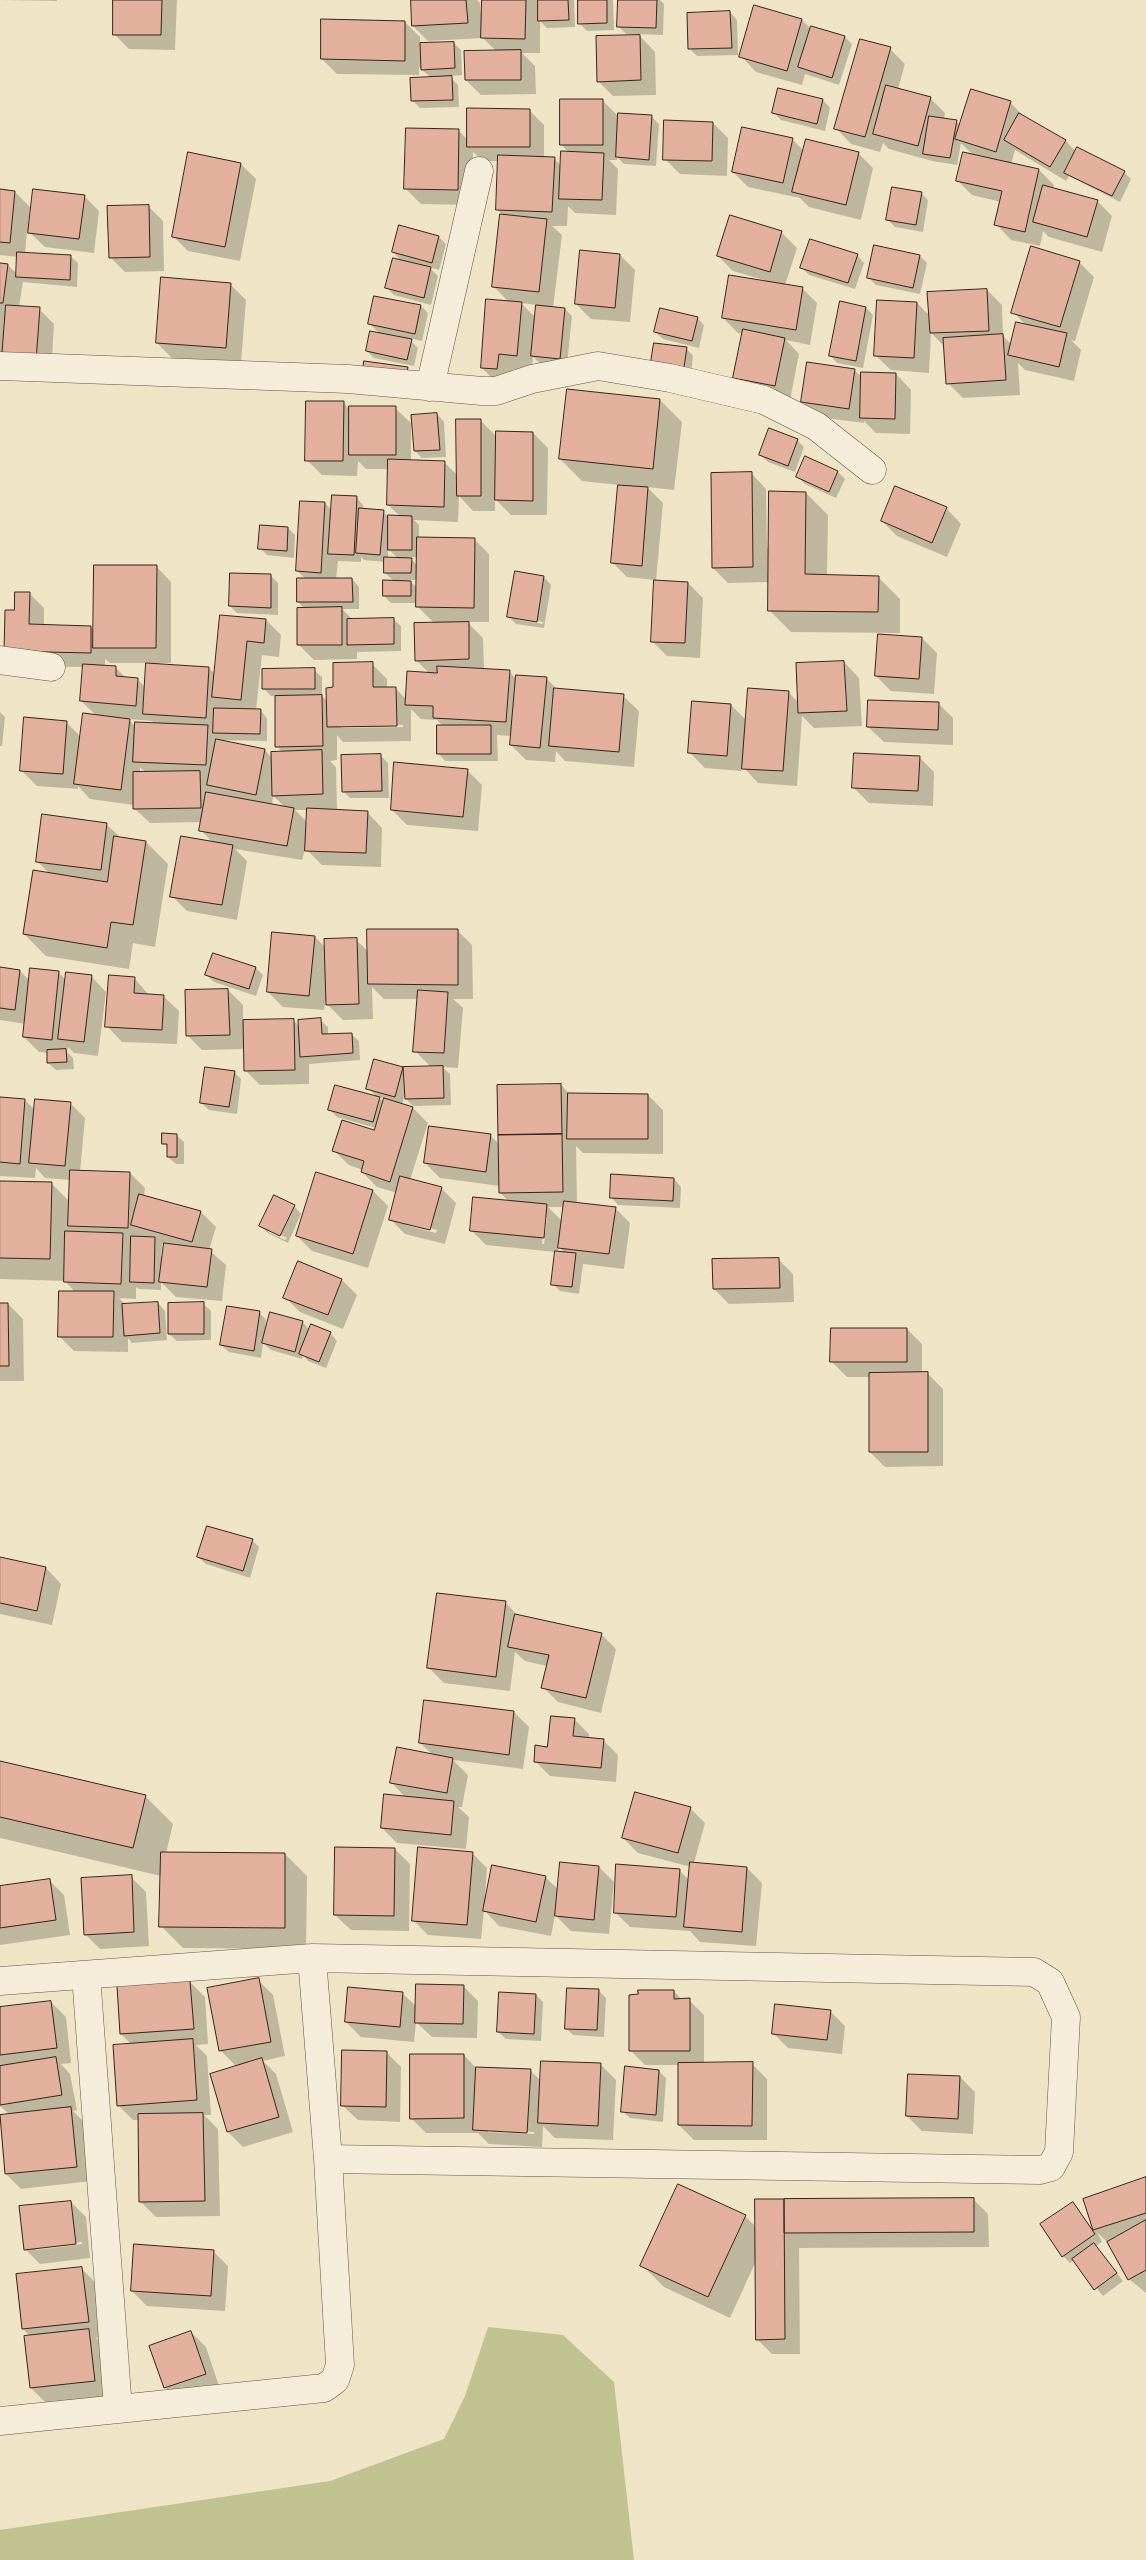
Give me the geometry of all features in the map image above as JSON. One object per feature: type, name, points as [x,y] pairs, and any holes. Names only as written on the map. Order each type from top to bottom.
[{"type":"street","points":[[430,388],[479,172]]},
{"type":"street","points":[[0,366],[339,379],[430,388],[496,391],[532,379],[573,369],[612,366],[764,400],[816,426],[872,470]]},
{"type":"street","points":[[0,660],[51,666]]},
{"type":"street","points":[[0,2421],[324,2388],[335,2380],[340,2365],[328,2159],[312,1958]]},
{"type":"street","points":[[0,1981],[312,1958],[1034,1972],[1050,1982],[1066,2017],[1059,2152],[1052,2166],[1040,2170],[328,2159]]},
{"type":"street","points":[[86,1975],[118,2409]]},
{"type":"green space","points":[[488,2327],[563,2335],[614,2382],[634,2560],[0,2560],[0,2530],[330,2481],[444,2439],[465,2396]]},
{"type":"building","points":[[113,0],[162,0],[161,35],[113,35]]},
{"type":"building","points":[[411,0],[466,0],[468,23],[412,26]]},
{"type":"building","points":[[482,0],[526,0],[525,39],[481,38]]},
{"type":"building","points":[[538,0],[568,0],[569,20],[538,21]]},
{"type":"building","points":[[578,0],[607,0],[607,23],[578,24]]},
{"type":"building","points":[[618,0],[657,0],[656,28],[617,27]]},
{"type":"building","points":[[754,5],[802,19],[787,71],[739,57]]},
{"type":"building","points":[[730,11],[732,48],[688,49],[687,13]]},
{"type":"building","points":[[321,19],[405,21],[405,61],[321,59]]},
{"type":"building","points":[[811,26],[845,36],[832,78],[798,67]]},
{"type":"building","points":[[640,35],[641,80],[597,82],[596,36]]},
{"type":"building","points":[[860,39],[891,47],[865,137],[834,129]]},
{"type":"building","points":[[454,42],[455,68],[421,70],[420,43]]},
{"type":"building","points":[[521,50],[521,80],[465,80],[464,51]]},
{"type":"building","points":[[452,76],[453,100],[411,101],[410,78]]},
{"type":"building","points":[[886,85],[931,97],[918,146],[873,134]]},
{"type":"building","points":[[778,88],[823,99],[817,124],[772,113]]},
{"type":"building","points":[[971,89],[1011,101],[996,152],[955,139]]},
{"type":"building","points":[[560,99],[603,99],[603,145],[560,145]]},
{"type":"building","points":[[467,108],[530,109],[530,147],[467,147]]},
{"type":"building","points":[[618,113],[652,115],[649,160],[616,157]]},
{"type":"building","points":[[1019,113],[1066,140],[1050,167],[1004,140]]},
{"type":"building","points":[[929,116],[957,120],[950,158],[923,154]]},
{"type":"building","points":[[664,120],[713,122],[712,161],[663,160]]},
{"type":"building","points":[[742,127],[793,138],[783,183],[732,172]]},
{"type":"building","points":[[406,128],[459,129],[458,190],[404,189]]},
{"type":"building","points":[[806,139],[859,152],[846,205],[792,192]]},
{"type":"building","points":[[1077,147],[1125,171],[1112,196],[1064,173]]},
{"type":"building","points":[[561,151],[604,153],[602,200],[559,199]]},
{"type":"building","points":[[188,152],[241,163],[225,247],[172,237]]},
{"type":"building","points":[[963,152],[1039,169],[1025,232],[994,225],[1002,191],[956,181]]},
{"type":"building","points":[[498,155],[555,157],[552,212],[496,210]]},
{"type":"building","points":[[1043,185],[1098,200],[1087,237],[1033,222]]},
{"type":"building","points":[[892,187],[922,192],[916,225],[886,220]]},
{"type":"building","points":[[0,189],[15,191],[10,243],[0,242]]},
{"type":"building","points":[[33,189],[85,195],[79,239],[28,233]]},
{"type":"building","points":[[149,205],[150,257],[109,258],[107,206]]},
{"type":"building","points":[[500,214],[547,219],[539,292],[492,287]]},
{"type":"building","points":[[730,215],[782,231],[770,272],[717,256]]},
{"type":"building","points":[[399,225],[439,236],[432,263],[392,252]]},
{"type":"building","points":[[810,239],[858,254],[848,283],[800,268]]},
{"type":"building","points":[[874,245],[920,255],[913,288],[867,278]]},
{"type":"building","points":[[1031,246],[1080,261],[1060,327],[1011,313]]},
{"type":"building","points":[[580,250],[620,254],[615,308],[575,304]]},
{"type":"building","points":[[17,252],[71,255],[70,280],[16,277]]},
{"type":"building","points":[[393,258],[431,267],[424,298],[385,288]]},
{"type":"building","points":[[0,263],[8,264],[3,303],[0,303]]},
{"type":"building","points":[[729,275],[803,287],[796,330],[722,318]]},
{"type":"building","points":[[161,277],[231,283],[226,348],[156,343]]},
{"type":"building","points":[[987,289],[989,331],[930,333],[927,292]]},
{"type":"building","points":[[374,296],[421,305],[415,334],[368,324]]},
{"type":"building","points":[[486,299],[522,302],[517,356],[499,354],[497,369],[481,368]]},
{"type":"building","points":[[877,300],[917,302],[914,358],[874,356]]},
{"type":"building","points":[[840,301],[866,307],[856,361],[829,356]]},
{"type":"building","points":[[6,305],[40,307],[36,361],[2,358]]},
{"type":"building","points":[[536,305],[565,308],[560,359],[531,356]]},
{"type":"building","points":[[660,308],[698,317],[692,341],[654,332]]},
{"type":"building","points":[[1016,322],[1067,333],[1059,367],[1008,355]]},
{"type":"building","points":[[743,329],[785,338],[775,386],[733,378]]},
{"type":"building","points":[[370,331],[412,339],[407,360],[366,351]]},
{"type":"building","points":[[1003,334],[1006,380],[946,384],[943,338]]},
{"type":"building","points":[[654,343],[687,347],[684,367],[651,362]]},
{"type":"building","points":[[364,361],[408,367],[406,379],[363,372]]},
{"type":"building","points":[[807,362],[855,369],[849,409],[801,402]]},
{"type":"building","points":[[861,372],[896,373],[895,419],[860,418]]},
{"type":"building","points":[[567,389],[660,399],[653,469],[559,459]]},
{"type":"building","points":[[306,401],[344,401],[343,461],[305,461]]},
{"type":"building","points":[[349,406],[396,406],[396,455],[349,455]]},
{"type":"building","points":[[437,413],[440,450],[414,451],[411,415]]},
{"type":"building","points":[[456,419],[481,419],[481,496],[457,496]]},
{"type":"building","points":[[769,428],[798,439],[788,466],[759,455]]},
{"type":"building","points":[[496,431],[533,432],[533,501],[495,500]]},
{"type":"building","points":[[805,456],[838,471],[829,492],[796,477]]},
{"type":"building","points":[[388,459],[445,461],[444,507],[387,505]]},
{"type":"building","points":[[752,472],[753,567],[712,568],[711,473]]},
{"type":"building","points":[[618,485],[648,487],[642,566],[611,563]]},
{"type":"building","points":[[895,486],[947,507],[932,543],[881,521]]},
{"type":"building","points":[[769,491],[806,492],[805,574],[879,576],[878,612],[768,611]]},
{"type":"building","points":[[332,495],[357,496],[354,555],[328,554]]},
{"type":"building","points":[[300,501],[325,502],[321,573],[296,571]]},
{"type":"building","points":[[359,508],[384,510],[380,555],[356,553]]},
{"type":"building","points":[[388,515],[412,516],[412,550],[388,550]]},
{"type":"building","points":[[260,525],[288,527],[287,551],[258,549]]},
{"type":"building","points":[[417,537],[475,538],[474,608],[416,607]]},
{"type":"building","points":[[384,557],[412,558],[411,573],[384,573]]},
{"type":"building","points":[[94,565],[157,565],[156,648],[93,648]]},
{"type":"building","points":[[515,571],[544,576],[537,622],[507,617]]},
{"type":"building","points":[[230,573],[271,574],[271,608],[229,606]]},
{"type":"building","points":[[297,578],[352,578],[353,602],[297,602]]},
{"type":"building","points":[[383,580],[411,581],[411,596],[383,596]]},
{"type":"building","points":[[654,580],[688,582],[685,643],[651,642]]},
{"type":"building","points":[[15,592],[30,592],[29,624],[91,626],[91,653],[4,651],[5,610],[14,610]]},
{"type":"building","points":[[342,607],[342,645],[297,645],[297,608]]},
{"type":"building","points":[[220,615],[266,619],[264,643],[247,641],[241,700],[212,697]]},
{"type":"building","points":[[394,618],[394,644],[347,645],[347,619]]},
{"type":"building","points":[[469,622],[469,659],[415,661],[414,623]]},
{"type":"building","points":[[878,634],[922,637],[919,679],[875,676]]},
{"type":"building","points":[[844,661],[847,711],[798,713],[796,663]]},
{"type":"building","points":[[373,662],[373,687],[396,687],[397,726],[327,727],[326,688],[333,687],[333,663]]},
{"type":"building","points":[[146,663],[209,667],[206,718],[143,714]]},
{"type":"building","points":[[83,664],[116,666],[116,676],[138,678],[136,706],[80,701]]},
{"type":"building","points":[[437,666],[510,670],[506,722],[433,718],[433,706],[405,705],[407,671],[437,673]]},
{"type":"building","points":[[315,668],[315,689],[262,689],[262,669]]},
{"type":"building","points":[[516,675],[547,677],[540,748],[510,745]]},
{"type":"building","points":[[554,688],[624,694],[619,752],[549,746]]},
{"type":"building","points":[[748,688],[789,691],[783,771],[742,769]]},
{"type":"building","points":[[322,695],[323,746],[275,747],[275,696]]},
{"type":"building","points":[[868,700],[939,702],[938,730],[867,727]]},
{"type":"building","points":[[692,701],[731,704],[727,756],[688,753]]},
{"type":"building","points":[[214,708],[261,709],[260,734],[213,733]]},
{"type":"building","points":[[83,713],[130,719],[121,790],[74,784]]},
{"type":"building","points":[[24,717],[67,721],[63,774],[20,771]]},
{"type":"building","points":[[135,722],[208,725],[206,765],[133,762]]},
{"type":"building","points":[[437,725],[491,725],[491,754],[437,754]]},
{"type":"building","points":[[216,739],[265,749],[256,795],[207,785]]},
{"type":"building","points":[[322,750],[323,794],[272,796],[271,752]]},
{"type":"building","points":[[854,753],[920,756],[918,791],[852,788]]},
{"type":"building","points":[[381,754],[382,791],[342,792],[341,755]]},
{"type":"building","points":[[394,762],[468,769],[463,817],[391,810]]},
{"type":"building","points":[[200,771],[201,808],[133,809],[133,772]]},
{"type":"building","points":[[206,792],[294,808],[287,846],[199,831]]},
{"type":"building","points":[[307,808],[368,811],[366,853],[305,851]]},
{"type":"building","points":[[42,814],[107,823],[101,870],[36,862]]},
{"type":"building","points":[[114,836],[146,841],[133,925],[111,922],[107,948],[23,934],[33,870],[107,882]]},
{"type":"building","points":[[181,836],[233,845],[222,905],[170,897]]},
{"type":"building","points":[[367,929],[458,929],[458,985],[368,984]]},
{"type":"building","points":[[272,932],[315,936],[309,996],[267,992]]},
{"type":"building","points":[[357,938],[359,1004],[326,1005],[324,939]]},
{"type":"building","points":[[213,953],[256,967],[249,989],[205,975]]},
{"type":"building","points":[[0,967],[20,970],[15,1010],[0,1008]]},
{"type":"building","points":[[30,968],[59,971],[52,1040],[23,1037]]},
{"type":"building","points":[[66,972],[92,975],[84,1042],[58,1039]]},
{"type":"building","points":[[109,975],[135,977],[134,993],[164,995],[162,1030],[105,1027]]},
{"type":"building","points":[[228,989],[230,1035],[186,1036],[185,990]]},
{"type":"building","points":[[418,990],[448,992],[444,1053],[413,1052]]},
{"type":"building","points":[[321,1018],[322,1034],[352,1033],[353,1053],[300,1057],[298,1020]]},
{"type":"building","points":[[294,1019],[295,1070],[244,1071],[243,1020]]},
{"type":"building","points":[[66,1049],[67,1062],[47,1063],[47,1050]]},
{"type":"building","points":[[374,1059],[403,1067],[395,1097],[366,1089]]},
{"type":"building","points":[[443,1066],[444,1098],[405,1099],[403,1067]]},
{"type":"building","points":[[205,1067],[235,1071],[229,1107],[200,1103]]},
{"type":"building","points":[[561,1084],[562,1134],[498,1135],[497,1085]]},
{"type":"building","points":[[335,1085],[380,1097],[373,1122],[328,1110]]},
{"type":"building","points":[[568,1093],[648,1094],[648,1139],[567,1139]]},
{"type":"building","points":[[0,1097],[25,1099],[20,1164],[0,1162]]},
{"type":"building","points":[[384,1098],[413,1107],[390,1182],[361,1172],[364,1161],[332,1151],[342,1120],[374,1130]]},
{"type":"building","points":[[35,1099],[71,1102],[65,1166],[29,1163]]},
{"type":"building","points":[[429,1126],[491,1134],[486,1172],[424,1163]]},
{"type":"building","points":[[162,1133],[177,1134],[177,1157],[167,1157],[167,1144],[162,1144]]},
{"type":"building","points":[[562,1134],[563,1192],[499,1193],[498,1135]]},
{"type":"building","points":[[70,1170],[130,1172],[128,1228],[68,1226]]},
{"type":"building","points":[[316,1172],[373,1190],[353,1254],[296,1236]]},
{"type":"building","points":[[611,1174],[674,1178],[673,1201],[610,1198]]},
{"type":"building","points":[[400,1176],[442,1187],[430,1230],[389,1220]]},
{"type":"building","points":[[0,1181],[52,1182],[50,1259],[0,1258]]},
{"type":"building","points":[[139,1194],[201,1211],[192,1242],[131,1225]]},
{"type":"building","points":[[274,1195],[295,1205],[280,1236],[259,1226]]},
{"type":"building","points":[[473,1197],[547,1204],[544,1238],[470,1231]]},
{"type":"building","points":[[564,1201],[616,1207],[609,1254],[558,1248]]},
{"type":"building","points":[[65,1231],[123,1233],[121,1284],[64,1282]]},
{"type":"building","points":[[131,1236],[155,1237],[154,1283],[130,1282]]},
{"type":"building","points":[[164,1243],[212,1249],[207,1287],[159,1282]]},
{"type":"building","points":[[555,1251],[576,1253],[572,1287],[551,1285]]},
{"type":"building","points":[[779,1258],[780,1288],[713,1289],[712,1259]]},
{"type":"building","points":[[298,1261],[342,1279],[328,1315],[283,1298]]},
{"type":"building","points":[[59,1291],[114,1291],[113,1337],[58,1337]]},
{"type":"building","points":[[158,1302],[160,1333],[124,1336],[122,1304]]},
{"type":"building","points":[[204,1302],[204,1334],[168,1334],[168,1303]]},
{"type":"building","points":[[0,1303],[8,1303],[9,1366],[0,1366]]},
{"type":"building","points":[[227,1306],[260,1311],[254,1351],[220,1345]]},
{"type":"building","points":[[270,1312],[303,1321],[295,1352],[262,1343]]},
{"type":"building","points":[[311,1324],[331,1332],[319,1362],[299,1354]]},
{"type":"building","points":[[831,1328],[907,1328],[907,1362],[830,1362]]},
{"type":"building","points":[[928,1372],[928,1452],[869,1452],[869,1373]]},
{"type":"building","points":[[207,1526],[253,1539],[243,1571],[197,1557]]},
{"type":"building","points":[[0,1557],[46,1567],[37,1611],[0,1603]]},
{"type":"building","points":[[437,1593],[506,1601],[496,1677],[427,1668]]},
{"type":"building","points":[[515,1614],[602,1633],[586,1698],[541,1688],[549,1655],[508,1647]]},
{"type":"building","points":[[424,1700],[514,1711],[509,1755],[419,1743]]},
{"type":"building","points":[[551,1716],[575,1718],[573,1736],[604,1739],[601,1768],[534,1762],[535,1745],[547,1747]]},
{"type":"building","points":[[397,1747],[453,1758],[447,1793],[390,1783]]},
{"type":"building","points":[[0,1761],[146,1795],[133,1848],[0,1817]]},
{"type":"building","points":[[635,1792],[691,1807],[678,1853],[622,1838]]},
{"type":"building","points":[[384,1794],[454,1801],[451,1835],[381,1828]]},
{"type":"building","points":[[335,1847],[395,1848],[394,1916],[334,1915]]},
{"type":"building","points":[[418,1847],[473,1852],[467,1925],[412,1921]]},
{"type":"building","points":[[161,1852],[285,1853],[285,1928],[159,1927]]},
{"type":"building","points":[[560,1862],[599,1866],[594,1920],[555,1916]]},
{"type":"building","points":[[690,1862],[747,1867],[742,1932],[684,1927]]},
{"type":"building","points":[[616,1864],[680,1869],[676,1917],[614,1913]]},
{"type":"building","points":[[492,1865],[546,1876],[536,1922],[483,1911]]},
{"type":"building","points":[[132,1875],[134,1932],[84,1935],[81,1878]]},
{"type":"building","points":[[50,1879],[56,1920],[0,1928],[0,1886]]},
{"type":"building","points":[[259,1978],[271,2042],[219,2051],[207,1988]]},
{"type":"building","points":[[190,1981],[194,2029],[120,2034],[117,1986]]},
{"type":"building","points":[[416,1984],[464,1985],[463,2024],[415,2023]]},
{"type":"building","points":[[348,1987],[403,1992],[400,2027],[345,2022]]},
{"type":"building","points":[[567,1988],[599,1989],[597,2030],[565,2029]]},
{"type":"building","points":[[638,1990],[674,1990],[674,1999],[690,1998],[690,2051],[629,2051],[629,1995],[638,1994]]},
{"type":"building","points":[[499,1992],[536,1994],[534,2034],[497,2032]]},
{"type":"building","points":[[51,2001],[57,2048],[0,2055],[0,2007]]},
{"type":"building","points":[[775,2004],[831,2010],[827,2040],[772,2034]]},
{"type":"building","points":[[193,2039],[197,2100],[117,2106],[113,2045]]},
{"type":"building","points":[[342,2050],[387,2051],[386,2107],[341,2106]]},
{"type":"building","points":[[410,2054],[464,2054],[464,2118],[410,2119]]},
{"type":"building","points":[[56,2057],[62,2095],[0,2105],[0,2066]]},
{"type":"building","points":[[262,2058],[279,2117],[227,2132],[210,2074]]},
{"type":"building","points":[[541,2061],[601,2063],[598,2126],[538,2123]]},
{"type":"building","points":[[753,2062],[752,2126],[678,2125],[678,2063]]},
{"type":"building","points":[[625,2066],[659,2070],[656,2115],[621,2112]]},
{"type":"building","points":[[476,2067],[531,2069],[527,2133],[473,2130]]},
{"type":"building","points":[[908,2074],[960,2076],[958,2119],[906,2116]]},
{"type":"building","points":[[71,2107],[77,2167],[5,2174],[0,2115]]},
{"type":"building","points":[[203,2113],[205,2201],[139,2202],[138,2114]]},
{"type":"building","points":[[1146,2177],[1146,2213],[1093,2230],[1083,2199]]},
{"type":"building","points":[[678,2184],[746,2215],[708,2297],[640,2266]]},
{"type":"building","points":[[974,2198],[974,2232],[784,2233],[784,2199]]},
{"type":"building","points":[[755,2199],[784,2199],[785,2339],[756,2340]]},
{"type":"building","points":[[71,2201],[76,2244],[24,2250],[19,2206]]},
{"type":"building","points":[[1073,2202],[1095,2234],[1062,2257],[1040,2224]]},
{"type":"building","points":[[1146,2220],[1146,2270],[1128,2280],[1107,2242]]},
{"type":"building","points":[[1094,2243],[1117,2273],[1094,2290],[1072,2259]]},
{"type":"building","points":[[134,2244],[214,2250],[211,2296],[131,2291]]},
{"type":"building","points":[[82,2267],[89,2322],[22,2329],[16,2274]]},
{"type":"building","points":[[89,2329],[95,2381],[30,2388],[24,2336]]},
{"type":"building","points":[[191,2331],[206,2374],[164,2388],[149,2346]]}]
